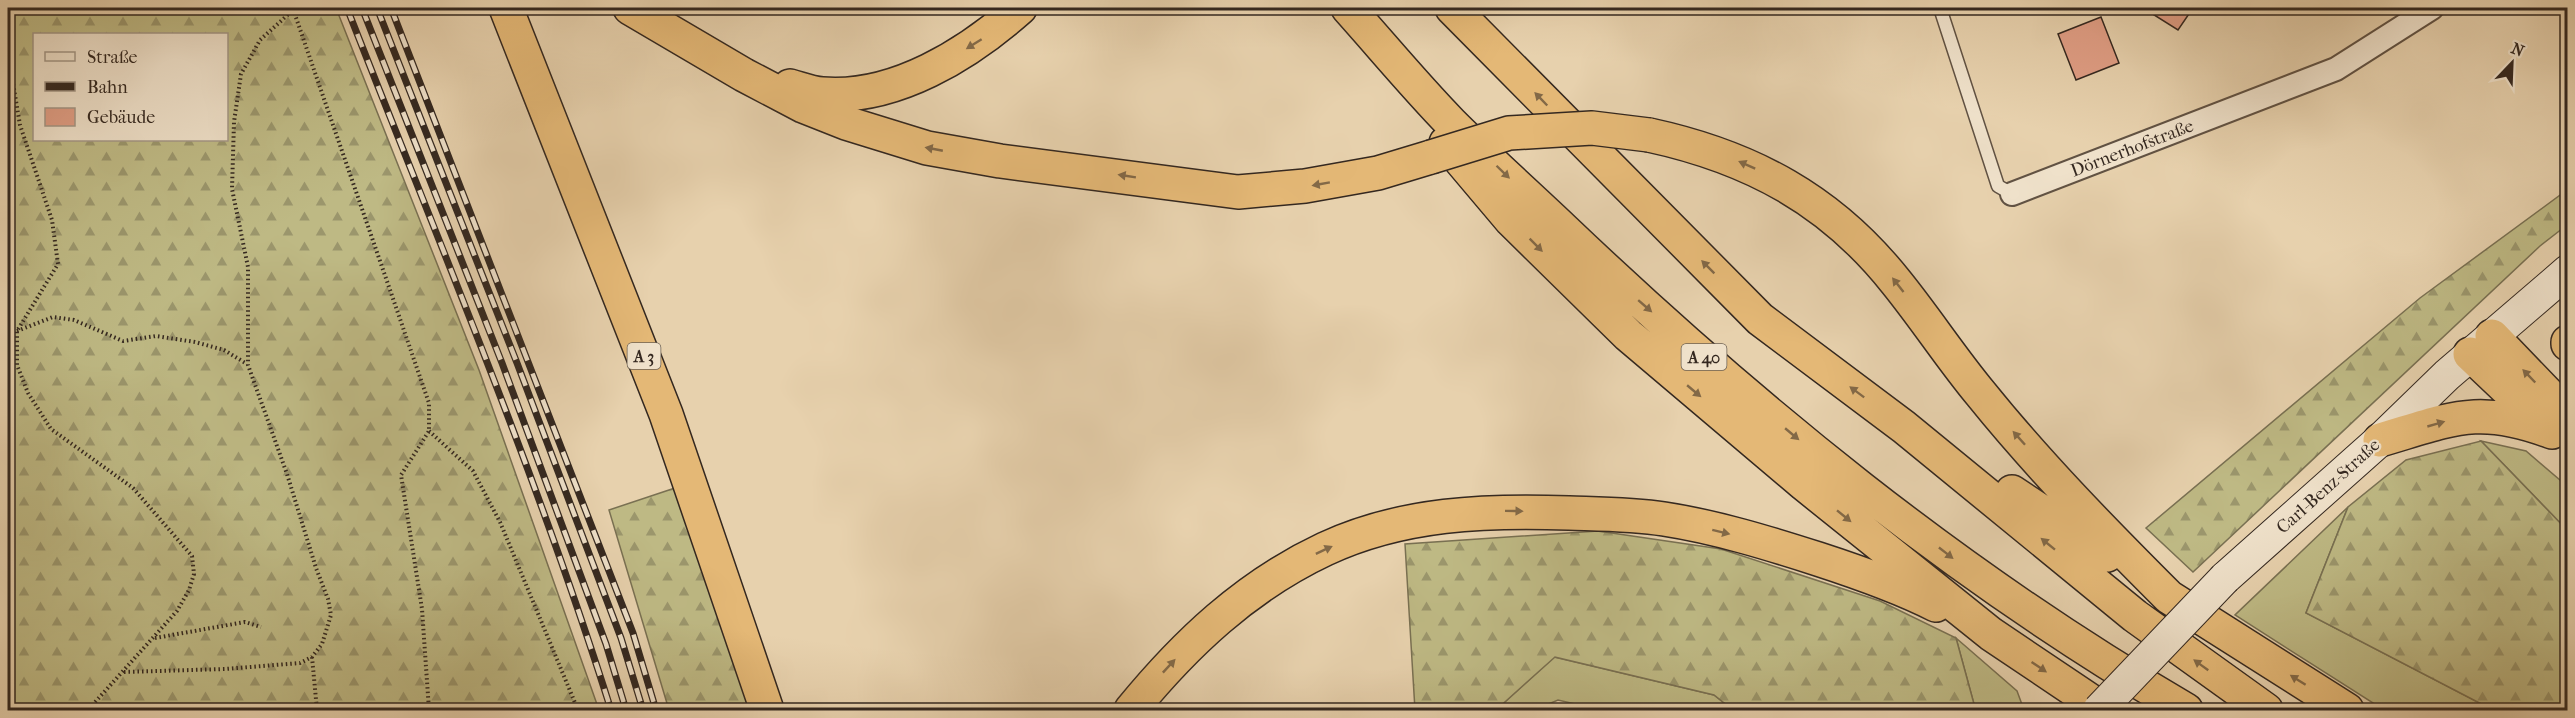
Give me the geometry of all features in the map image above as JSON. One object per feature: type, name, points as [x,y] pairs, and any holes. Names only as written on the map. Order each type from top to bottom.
[{"type":"highway","name":"A 3","points":[[506,8],[666,414],[767,711]]},
{"type":"highway","name":"A 3","points":[[527,8],[688,416],[786,711]]},
{"type":"highway","points":[[630,8],[704,46],[774,92],[846,109],[927,148],[990,159],[1238,192],[1382,179],[1431,157],[1509,133],[1592,128],[1649,135],[1697,145],[1751,166],[1807,197],[1854,235],[1896,281],[1981,394],[2079,507],[2169,597]]},
{"type":"highway","points":[[846,109],[880,88],[936,66],[994,31],[1020,8]]},
{"type":"highway","points":[[1336,8],[1357,40],[1511,220],[1628,335],[1804,484],[1991,634],[2104,711]]},
{"type":"highway","name":"A 40","points":[[1348,8],[1459,131],[1638,300],[1798,439],[1958,562],[2101,661],[2186,711]]},
{"type":"highway","points":[[1452,8],[1760,319],[1904,427],[2135,616],[2266,711]]},
{"type":"highway","points":[[2481,345],[2562,432]]},
{"type":"highway","points":[[2380,440],[2465,416],[2482,415],[2523,421],[2562,432]]},
{"type":"highway","points":[[1904,427],[2035,506],[2169,597],[2348,711]]},
{"type":"highway","points":[[1131,711],[1165,671],[1207,628],[1275,576],[1326,548],[1356,537],[1386,527],[1462,513],[1497,511],[1588,513],[1674,521],[1783,548],[1859,573],[1916,594],[1991,634]]},
{"type":"main road","name":"Carl-Benz-Straße","points":[[2099,711],[2225,578],[2380,440],[2481,345],[2568,271]]},
{"type":"street","name":"Dörnerhofstraße","points":[[2012,194],[2336,69],[2432,8]]},
{"type":"lane","name":"Dörnerhofstraße","points":[[1940,8],[1998,186],[2012,194]]},
{"type":"path","points":[[317,708],[313,660],[322,644],[331,615],[328,599],[248,365],[248,267],[232,189],[234,122],[241,74],[260,40],[292,9],[429,403],[429,430],[401,475],[422,609],[429,711]]},
{"type":"path","points":[[8,53],[20,125],[52,220],[58,264],[17,331],[17,364],[28,393],[51,429],[134,488],[192,556],[194,574],[189,590],[177,612],[87,711]]},
{"type":"path","points":[[17,331],[53,316],[74,320],[123,341],[156,336],[195,342],[224,350],[248,365]]},
{"type":"path","points":[[429,430],[473,471],[500,522],[578,711]]},
{"type":"path","points":[[154,638],[245,622],[261,627]]},
{"type":"path","points":[[124,672],[225,669],[313,660]]},
{"type":"green space","points":[[8,8],[336,8],[479,370],[599,710],[8,710]]},
{"type":"green space","points":[[2567,190],[2567,225],[2540,246],[2193,572],[2146,528],[2420,298]]},
{"type":"green space","points":[[2481,441],[2526,451],[2567,486],[2567,530]]},
{"type":"green space","points":[[2481,441],[2567,530],[2567,710],[2493,710],[2306,613],[2348,507],[2406,460]]},
{"type":"green space","points":[[675,488],[743,684],[749,710],[669,710],[609,510]]},
{"type":"green space","points":[[2348,507],[2306,613],[2493,710],[2384,710],[2235,615]]},
{"type":"green space","points":[[1598,531],[1721,549],[1880,601],[1956,638],[1974,704],[1967,710],[1733,710],[1714,695],[1555,657],[1496,710],[1415,710],[1405,544]]},
{"type":"green space","points":[[1956,638],[2017,691],[2024,710],[1967,710],[1974,704]]},
{"type":"green space","points":[[1554,657],[1714,695],[1733,710],[1601,710],[1558,700],[1534,710],[1496,710]]},
{"type":"building","points":[[2143,8],[2193,8],[2178,30]]},
{"type":"building","points":[[2101,17],[2119,63],[2076,80],[2058,34]]},
{"type":"railway","points":[[347,8],[519,444],[611,710]]},
{"type":"railway","points":[[362,8],[502,363],[606,644],[626,710]]},
{"type":"railway","points":[[377,8],[517,363],[621,638],[643,710]]},
{"type":"railway","points":[[391,8],[633,633],[656,710]]}]
